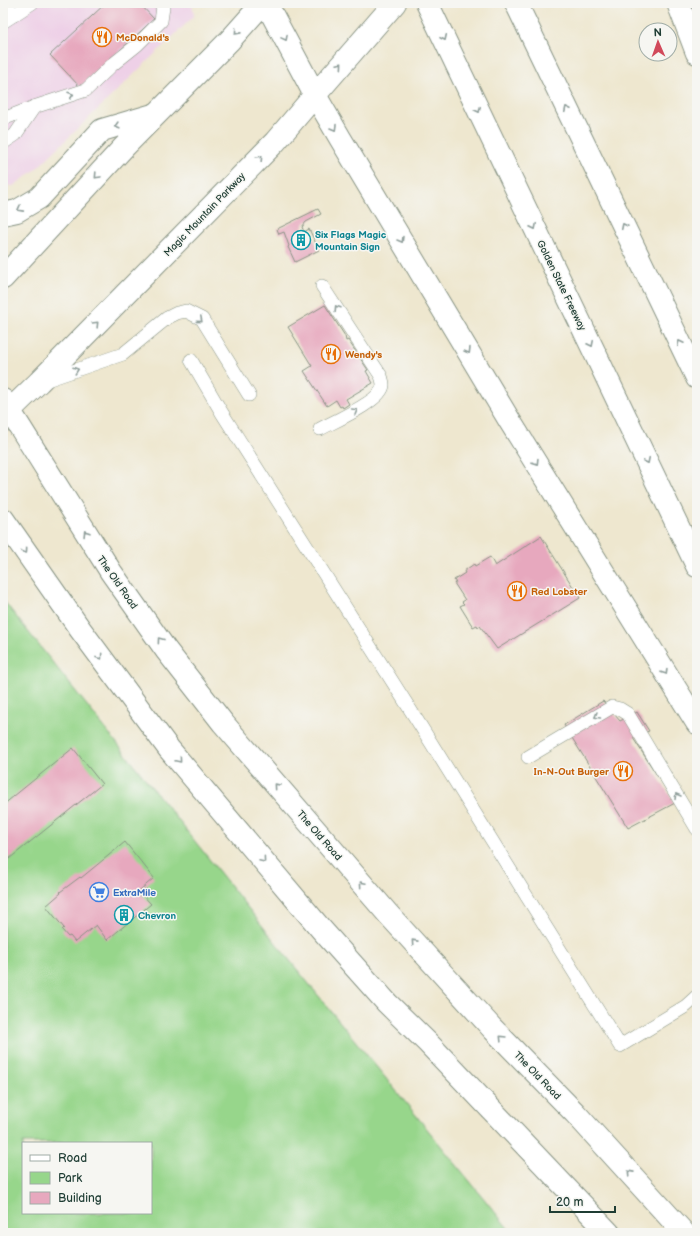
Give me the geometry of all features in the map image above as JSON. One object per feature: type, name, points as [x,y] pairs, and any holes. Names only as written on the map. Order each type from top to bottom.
[{"type":"main road","points":[[3,278],[155,115],[230,40],[263,3]]},
{"type":"main road","points":[[266,3],[315,94],[511,423],[697,723]]},
{"type":"main road","name":"Magic Mountain Parkway","points":[[5,409],[39,382],[275,142],[395,3]]},
{"type":"main road","name":"Golden State Freeway","points":[[427,3],[697,566]]},
{"type":"main road","points":[[678,3],[697,53]]},
{"type":"main road","points":[[519,9],[697,378]]},
{"type":"main road","points":[[3,214],[17,211],[39,198],[102,130],[155,115]]},
{"type":"main road","name":"The Old Road","points":[[5,409],[111,572],[166,650],[223,723],[388,914],[492,1028],[580,1119],[684,1233]]},
{"type":"main road","points":[[3,519],[80,628],[169,749],[321,929],[387,1003],[428,1043],[609,1233]]},
{"type":"lane","points":[[6,3],[8,19],[32,3]]},
{"type":"lane","points":[[3,119],[86,90],[112,65],[137,45],[160,21],[163,7],[160,3]]},
{"type":"lane","points":[[3,143],[14,135],[34,107]]},
{"type":"lane","points":[[320,429],[357,410],[380,393],[383,386],[381,376],[322,286]]},
{"type":"lane","points":[[39,382],[123,354],[167,318],[177,313],[186,311],[202,319],[249,395]]},
{"type":"lane","points":[[190,360],[222,413],[424,731],[620,1046],[691,1005],[697,996]]},
{"type":"lane","points":[[528,756],[612,707],[620,709],[628,714],[697,829]]},
{"type":"shaded area","points":[[3,3],[192,3],[194,16],[34,171],[13,186],[3,185]]},
{"type":"green space","points":[[3,600],[291,962],[512,1233],[3,1233]]},
{"type":"building","name":"McDonald's","points":[[106,3],[139,3],[154,19],[80,87],[50,55]]},
{"type":"building","name":"Six Flags Magic Mountain Sign","points":[[318,209],[321,214],[306,222],[302,227],[304,232],[309,229],[319,250],[295,262],[288,247],[289,246],[284,232],[279,234],[277,229]]},
{"type":"building","name":"Wendy's","points":[[325,305],[345,336],[346,341],[348,340],[368,370],[366,371],[373,383],[346,399],[349,404],[343,408],[342,406],[340,407],[336,400],[327,406],[304,371],[312,366],[288,327]]},
{"type":"building","name":"Red Lobster","points":[[541,536],[580,598],[497,649],[480,626],[478,627],[477,625],[473,627],[460,606],[464,604],[462,602],[465,600],[454,583],[456,583],[454,580],[465,573],[464,571],[474,564],[475,566],[490,557],[495,566]]},
{"type":"building","name":"In-N-Out Burger","points":[[603,701],[620,721],[637,712],[649,731],[633,738],[675,803],[628,828],[564,725]]},
{"type":"building","points":[[73,748],[102,784],[9,859],[3,851],[3,805]]},
{"type":"building","name":"ExtraMile","points":[[125,842],[154,878],[139,891],[151,904],[107,940],[96,925],[75,942],[62,930],[64,928],[46,906],[61,893],[60,892],[80,877],[81,878]]},
{"type":"place","name":"McDonald's","points":[[102,37]]},
{"type":"place","name":"Six Flags Magic Mountain Sign","points":[[301,240]]},
{"type":"place","name":"Wendy's","points":[[331,354]]},
{"type":"place","name":"Red Lobster","points":[[517,591]]},
{"type":"place","name":"In-N-Out Burger","points":[[623,771]]},
{"type":"place","name":"ExtraMile","points":[[99,892]]},
{"type":"place","name":"Chevron","points":[[124,915]]}]
